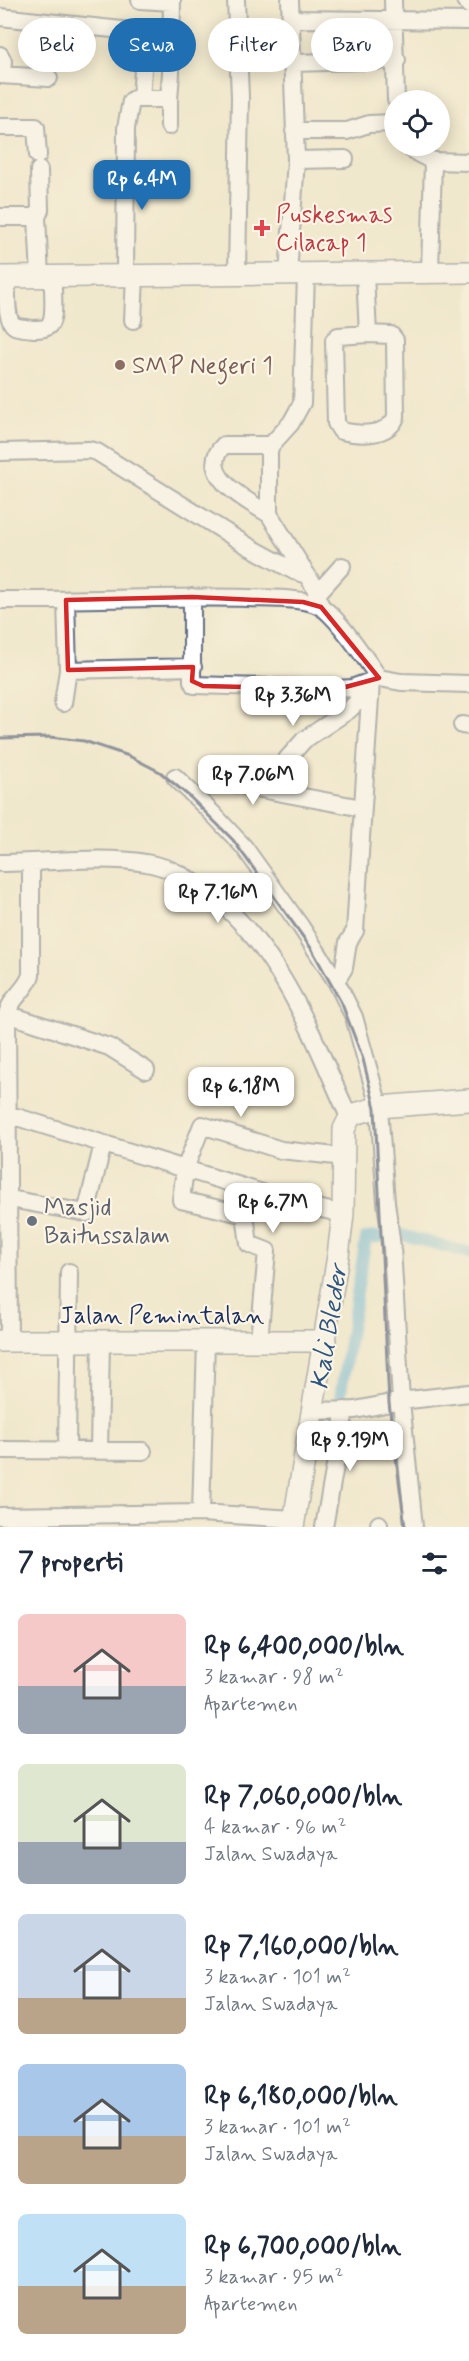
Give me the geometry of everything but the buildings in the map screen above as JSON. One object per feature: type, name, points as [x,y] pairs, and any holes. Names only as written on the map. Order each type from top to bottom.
[{"type":"main road","points":[[3,276],[130,277],[469,272]]},
{"type":"main road","points":[[294,1523],[331,1411],[325,1341],[344,1214],[344,1128],[349,1118],[379,1107],[469,1100]]},
{"type":"main road","name":"Jalan Pemintalan","points":[[5,1341],[325,1341]]},
{"type":"street","points":[[140,0],[172,1],[172,18]]},
{"type":"street","points":[[236,0],[240,97],[237,275]]},
{"type":"street","points":[[290,0],[291,18]]},
{"type":"street","points":[[393,0],[397,60],[396,90]]},
{"type":"street","points":[[465,0],[469,5]]},
{"type":"street","points":[[0,17],[108,27]]},
{"type":"street","points":[[299,19],[469,21]]},
{"type":"street","points":[[0,55],[3,61],[1,75],[49,78]]},
{"type":"street","points":[[299,63],[397,60]]},
{"type":"street","points":[[141,99],[143,72]]},
{"type":"street","points":[[169,126],[170,72]]},
{"type":"street","points":[[269,514],[271,445],[291,423],[302,403],[293,72]]},
{"type":"street","points":[[133,320],[126,128],[131,101],[169,99]]},
{"type":"street","points":[[294,131],[347,131],[369,124],[384,123]]},
{"type":"street","points":[[0,127],[36,127],[40,210],[37,217],[53,316],[46,328],[15,327],[8,313],[3,276]]},
{"type":"street","points":[[423,156],[434,161],[469,162]]},
{"type":"street","points":[[296,160],[345,159]]},
{"type":"street","points":[[430,272],[434,161]]},
{"type":"street","points":[[0,217],[37,217]]},
{"type":"street","points":[[365,274],[368,334]]},
{"type":"street","points":[[368,334],[391,335],[395,340],[396,417],[394,424],[383,432],[341,431],[336,423],[334,340],[338,336],[368,334]]},
{"type":"street","points":[[271,445],[224,445],[219,449],[216,468],[223,482],[269,514],[308,575],[319,600],[347,635],[370,682],[355,931],[348,942],[344,968],[336,981]]},
{"type":"street","points":[[0,452],[89,450],[97,452],[248,546],[294,571],[308,575]]},
{"type":"street","points":[[0,600],[192,597],[303,602],[319,600],[342,566]]},
{"type":"street","points":[[192,597],[192,681],[195,684],[338,689],[370,682],[469,684]]},
{"type":"street","points":[[63,703],[68,670],[66,600]]},
{"type":"street","points":[[68,670],[192,667]]},
{"type":"street","points":[[272,791],[287,759],[304,740],[349,710],[370,682]]},
{"type":"street","points":[[175,777],[244,847],[336,981],[354,1017],[379,1107],[386,1202],[392,1246],[401,1401],[414,1527]]},
{"type":"street","points":[[240,785],[362,808]]},
{"type":"street","points":[[0,863],[145,862],[162,866],[195,882],[224,905],[273,962],[321,1052],[349,1118]]},
{"type":"street","points":[[5,1341],[10,1199],[5,1174],[8,1114],[7,1014],[9,1006],[29,984],[31,975],[31,863]]},
{"type":"street","points":[[7,1014],[109,1047],[146,1070]]},
{"type":"street","points":[[8,1114],[292,1202],[344,1214]]},
{"type":"street","points":[[259,1341],[268,1251],[249,1245],[245,1215],[181,1201],[185,1169],[202,1124],[281,1150],[345,1157]]},
{"type":"street","points":[[10,1199],[86,1213],[103,1144]]},
{"type":"street","points":[[67,1451],[69,1272]]},
{"type":"street","points":[[99,1451],[101,1341]]},
{"type":"street","points":[[194,1518],[206,1341]]},
{"type":"street","points":[[324,1527],[331,1411],[469,1393]]},
{"type":"street","points":[[0,1450],[143,1451]]},
{"type":"street","points":[[0,1516],[194,1518],[294,1523]]},
{"type":"highlighted area","points":[[192,597],[303,602],[321,607],[379,678],[338,689],[203,686],[192,681],[193,667],[68,670],[66,600]]},
{"type":"waterway","name":"Kali Bleder","points":[[337,1416],[366,1238],[402,1235],[469,1253]]},
{"type":"railway","points":[[0,738],[50,737],[84,741],[129,756],[160,772],[190,797],[233,840],[311,948],[342,1004],[363,1059],[375,1108],[389,1403],[405,1527]]},
{"type":"place","name":"Puskesmas Cilacap 1","points":[[262,228]]},
{"type":"place","name":"SMP Negeri 1","points":[[120,365]]},
{"type":"place","name":"Masjid Baitussalam","points":[[32,1221]]}]
